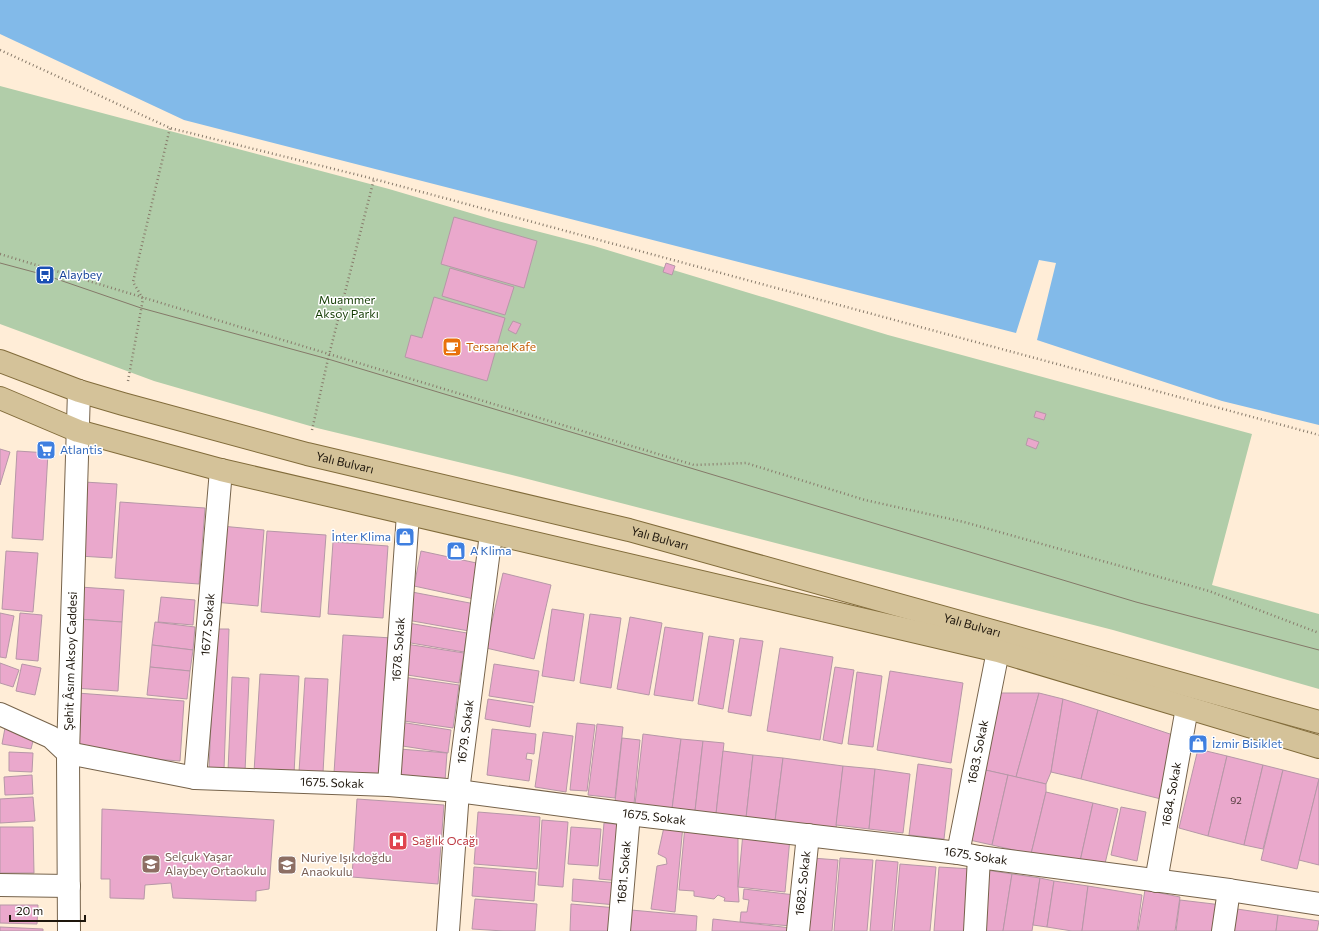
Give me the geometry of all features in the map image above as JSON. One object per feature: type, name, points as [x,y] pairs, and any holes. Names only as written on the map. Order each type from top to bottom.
[{"type":"main road","name":"Yalı Bulvarı","points":[[0,361],[79,391],[123,404],[307,454],[629,530],[1319,722]]},
{"type":"main road","name":"Yalı Bulvarı","points":[[0,398],[78,431],[221,470],[998,651],[1319,747]]},
{"type":"street","name":"Şehit Âsım Aksoy Caddesi","points":[[69,931],[68,753],[79,391]]},
{"type":"street","name":"1677. Sokak","points":[[196,778],[221,470]]},
{"type":"street","name":"1678. Sokak","points":[[389,785],[408,514]]},
{"type":"street","name":"1679. Sokak","points":[[448,931],[458,791],[491,534]]},
{"type":"street","name":"1683. Sokak","points":[[958,852],[998,651]]},
{"type":"street","name":"1684. Sokak","points":[[1156,881],[1187,708]]},
{"type":"street","points":[[0,714],[51,737],[68,753]]},
{"type":"street","name":"1675. Sokak","points":[[68,753],[196,778],[389,785],[458,791],[629,814],[958,852],[979,857],[1229,890],[1319,904]]},
{"type":"street","name":"1681. Sokak","points":[[619,931],[629,814]]},
{"type":"street","name":"1682. Sokak","points":[[798,931],[808,835]]},
{"type":"street","points":[[975,931],[979,857]]},
{"type":"street","points":[[0,885],[69,886]]},
{"type":"street","points":[[1223,931],[1229,890]]},
{"type":"path","points":[[0,50],[170,128],[374,179],[1319,435]]},
{"type":"path","points":[[123,404],[143,299],[133,282],[170,128]]},
{"type":"path","points":[[307,454],[329,354],[374,179]]},
{"type":"path","points":[[0,254],[143,299],[694,465],[746,463],[865,500],[964,522],[1202,589],[1319,633]]},
{"type":"green space","name":"Muammer Aksoy Parkı","points":[[0,86],[389,189],[494,220],[594,246],[888,335],[1252,434],[1212,585],[1319,614],[1319,689],[1113,630],[520,477],[317,428],[154,381],[0,324]]},
{"type":"water","points":[[0,0],[1319,0],[1319,425],[1222,401],[1037,340],[1056,263],[1039,260],[1016,333],[184,120],[0,34]]},
{"type":"building","points":[[454,217],[537,241],[524,288],[441,264]]},
{"type":"building","points":[[666,263],[675,266],[672,275],[663,272]]},
{"type":"building","points":[[450,268],[514,287],[505,315],[442,296]]},
{"type":"building","name":"Tersane Kafe","points":[[434,297],[505,318],[487,381],[405,357],[411,335],[422,338]]},
{"type":"building","points":[[513,321],[521,324],[516,334],[508,330]]},
{"type":"building","points":[[1036,411],[1046,414],[1044,420],[1034,417]]},
{"type":"building","points":[[1028,438],[1039,442],[1036,449],[1026,445]]},
{"type":"building","points":[[0,449],[10,452],[0,485]]},
{"type":"building","points":[[17,451],[48,453],[43,540],[12,538]]},
{"type":"building","points":[[84,482],[117,484],[112,558],[79,556]]},
{"type":"building","points":[[120,502],[205,508],[199,584],[115,578]]},
{"type":"building","points":[[221,526],[264,530],[258,606],[214,602]]},
{"type":"building","points":[[267,531],[326,535],[320,617],[261,612]]},
{"type":"building","points":[[333,542],[388,546],[383,618],[328,614]]},
{"type":"building","points":[[6,551],[38,553],[33,612],[2,609]]},
{"type":"building","points":[[421,551],[481,564],[474,599],[414,586]]},
{"type":"building","points":[[503,573],[551,585],[534,659],[486,648]]},
{"type":"building","points":[[80,587],[124,590],[122,622],[78,619]]},
{"type":"building","points":[[412,592],[475,604],[469,631],[407,620]]},
{"type":"building","points":[[161,597],[195,600],[193,625],[158,622]]},
{"type":"building","points":[[552,609],[584,614],[574,681],[542,676]]},
{"type":"building","points":[[0,613],[14,616],[6,658],[0,657]]},
{"type":"building","points":[[20,613],[42,615],[38,661],[16,659]]},
{"type":"building","points":[[590,614],[621,618],[611,688],[580,683]]},
{"type":"building","points":[[630,617],[662,623],[649,695],[617,689]]},
{"type":"building","points":[[78,619],[122,622],[118,691],[74,688]]},
{"type":"building","points":[[155,622],[195,627],[193,650],[152,645]]},
{"type":"building","points":[[408,623],[467,633],[464,652],[405,642]]},
{"type":"building","points":[[665,627],[703,633],[693,701],[654,695]]},
{"type":"building","points":[[215,629],[229,629],[224,770],[209,770]]},
{"type":"building","points":[[343,635],[392,638],[383,776],[334,773]]},
{"type":"building","points":[[709,636],[734,640],[723,709],[698,704]]},
{"type":"building","points":[[740,638],[763,641],[751,716],[728,712]]},
{"type":"building","points":[[406,644],[464,653],[459,683],[401,674]]},
{"type":"building","points":[[152,645],[193,650],[190,671],[150,667]]},
{"type":"building","points":[[780,648],[833,657],[820,740],[767,731]]},
{"type":"building","points":[[0,663],[19,670],[13,687],[0,683]]},
{"type":"building","points":[[22,664],[41,668],[35,695],[16,691]]},
{"type":"building","points":[[494,664],[539,671],[534,703],[489,696]]},
{"type":"building","points":[[150,667],[190,671],[187,699],[147,695]]},
{"type":"building","points":[[835,667],[854,670],[842,744],[823,740]]},
{"type":"building","points":[[890,671],[963,683],[951,763],[877,750]]},
{"type":"building","points":[[857,672],[882,676],[873,747],[848,744]]},
{"type":"building","points":[[260,674],[299,676],[294,774],[254,772]]},
{"type":"building","points":[[232,677],[249,678],[245,772],[228,771]]},
{"type":"building","points":[[403,677],[459,685],[453,728],[397,720]]},
{"type":"building","points":[[305,678],[328,679],[323,773],[299,772]]},
{"type":"building","points":[[77,693],[184,701],[180,761],[72,753]]},
{"type":"building","points":[[995,693],[1039,693],[1016,777],[981,769]]},
{"type":"building","points":[[1039,693],[1063,699],[1051,772],[1046,784],[1016,777]]},
{"type":"building","points":[[488,699],[533,706],[530,727],[485,719]]},
{"type":"building","points":[[1063,699],[1098,710],[1081,779],[1051,772]]},
{"type":"building","points":[[1098,710],[1176,736],[1161,799],[1081,779]]},
{"type":"building","points":[[400,722],[451,730],[448,753],[396,745]]},
{"type":"building","points":[[577,723],[595,725],[587,791],[570,790]]},
{"type":"building","points":[[597,724],[623,727],[615,798],[588,795]]},
{"type":"building","points":[[5,728],[35,733],[31,749],[2,744]]},
{"type":"building","points":[[492,729],[536,734],[534,754],[527,753],[526,759],[532,760],[529,781],[487,775]]},
{"type":"building","points":[[543,732],[573,736],[566,792],[535,787]]},
{"type":"building","points":[[643,734],[681,739],[672,809],[635,804]]},
{"type":"building","points":[[622,738],[640,740],[634,804],[615,802]]},
{"type":"building","points":[[681,739],[703,741],[695,811],[672,809]]},
{"type":"building","points":[[703,741],[724,743],[716,814],[695,811]]},
{"type":"building","points":[[400,749],[447,753],[445,781],[397,776]]},
{"type":"building","points":[[1198,749],[1227,756],[1208,836],[1179,828]]},
{"type":"building","points":[[723,751],[753,755],[746,818],[716,814]]},
{"type":"building","points":[[9,752],[33,753],[32,772],[9,771]]},
{"type":"building","points":[[753,755],[783,758],[775,821],[746,818]]},
{"type":"building","points":[[1227,756],[1263,765],[1244,845],[1208,836]]},
{"type":"building","points":[[783,758],[843,766],[836,828],[775,821]]},
{"type":"building","points":[[918,764],[952,769],[944,839],[909,835]]},
{"type":"building","points":[[1263,765],[1283,770],[1263,849],[1244,845]]},
{"type":"building","points":[[843,766],[875,769],[869,829],[836,825]]},
{"type":"building","points":[[875,769],[910,774],[903,833],[869,829]]},
{"type":"building","points":[[981,769],[1008,775],[992,845],[965,839]]},
{"type":"building","points":[[1283,770],[1319,779],[1297,869],[1261,860]]},
{"type":"building","points":[[32,775],[33,794],[5,795],[4,777]]},
{"type":"building","points":[[1008,775],[1046,784],[1046,792],[1031,854],[992,845]]},
{"type":"building","points":[[1319,779],[1319,865],[1299,860]]},
{"type":"building","points":[[1046,792],[1093,803],[1079,866],[1031,854]]},
{"type":"building","points":[[33,797],[35,821],[0,823],[0,799]]},
{"type":"building","name":"Sağlık Ocağı","points":[[357,799],[444,805],[438,884],[352,877]]},
{"type":"building","points":[[1093,803],[1118,809],[1103,872],[1079,866]]},
{"type":"building","points":[[1121,807],[1146,812],[1137,861],[1111,855]]},
{"type":"building","points":[[102,809],[274,820],[269,889],[256,891],[256,901],[173,898],[171,883],[145,885],[144,899],[110,898],[110,879],[101,879]]},
{"type":"building","points":[[478,812],[540,817],[537,869],[474,864]]},
{"type":"building","points":[[542,820],[568,822],[563,887],[538,885]]},
{"type":"building","points":[[604,823],[625,825],[621,881],[599,879]]},
{"type":"building","points":[[683,825],[675,912],[651,909],[657,866],[667,864],[666,858],[658,854],[664,827]]},
{"type":"building","points":[[685,826],[738,831],[739,902],[724,901],[725,898],[718,895],[714,899],[694,896],[694,891],[679,890]]},
{"type":"building","points":[[0,827],[33,827],[34,873],[0,873]]},
{"type":"building","points":[[571,827],[601,829],[598,866],[568,864]]},
{"type":"building","points":[[743,833],[790,838],[785,892],[738,887]]},
{"type":"building","points":[[812,858],[838,860],[832,931],[805,931]]},
{"type":"building","points":[[840,858],[873,860],[867,931],[834,931]]},
{"type":"building","points":[[876,860],[898,862],[892,931],[870,931]]},
{"type":"building","points":[[900,864],[936,867],[930,931],[894,931]]},
{"type":"building","points":[[474,867],[536,872],[534,901],[472,896]]},
{"type":"building","points":[[939,867],[972,869],[967,931],[934,931]]},
{"type":"building","points":[[986,870],[1012,874],[1003,931],[976,931]]},
{"type":"building","points":[[1012,874],[1040,878],[1032,931],[1003,931]]},
{"type":"building","points":[[1040,878],[1054,881],[1047,927],[1033,925]]},
{"type":"building","points":[[573,879],[618,883],[616,905],[572,901]]},
{"type":"building","points":[[1054,881],[1088,886],[1082,931],[1047,927]]},
{"type":"building","points":[[1088,886],[1142,895],[1137,931],[1082,931]]},
{"type":"building","points":[[744,889],[795,895],[792,926],[740,922],[741,912],[747,912],[749,900],[743,899]]},
{"type":"building","points":[[1145,890],[1180,897],[1175,931],[1138,931]]},
{"type":"building","points":[[475,899],[537,904],[535,931],[472,929]]},
{"type":"building","points":[[1180,900],[1222,905],[1218,931],[1176,931]]},
{"type":"building","points":[[571,904],[617,908],[615,931],[570,931]]},
{"type":"building","points":[[0,905],[38,905],[37,924],[0,923]]},
{"type":"building","points":[[1237,909],[1278,915],[1276,931],[1233,931]]},
{"type":"building","points":[[631,910],[697,916],[696,931],[629,931]]},
{"type":"building","points":[[1278,915],[1319,921],[1317,931],[1276,931]]},
{"type":"building","points":[[713,919],[791,928],[791,931],[712,931]]},
{"type":"building","points":[[0,927],[43,929],[43,931],[0,931]]},
{"type":"tram line","points":[[0,263],[45,275],[141,308],[328,359],[1136,602],[1319,650]]},
{"type":"place","name":"Alaybey","points":[[45,275]]},
{"type":"place","name":"Tersane Kafe","points":[[452,347]]},
{"type":"place","name":"Atlantis","points":[[46,450]]},
{"type":"place","name":"İnter Klima","points":[[405,537]]},
{"type":"place","name":"A Klima","points":[[456,551]]},
{"type":"place","name":"İzmir Bisiklet","points":[[1198,744]]},
{"type":"place","name":"Sağlık Ocağı","points":[[398,841]]},
{"type":"place","name":"Selçuk Yaşar Alaybey Ortaokulu","points":[[151,864]]},
{"type":"place","name":"Nuriye Işıkdoğdu Anaokulu","points":[[287,865]]}]
